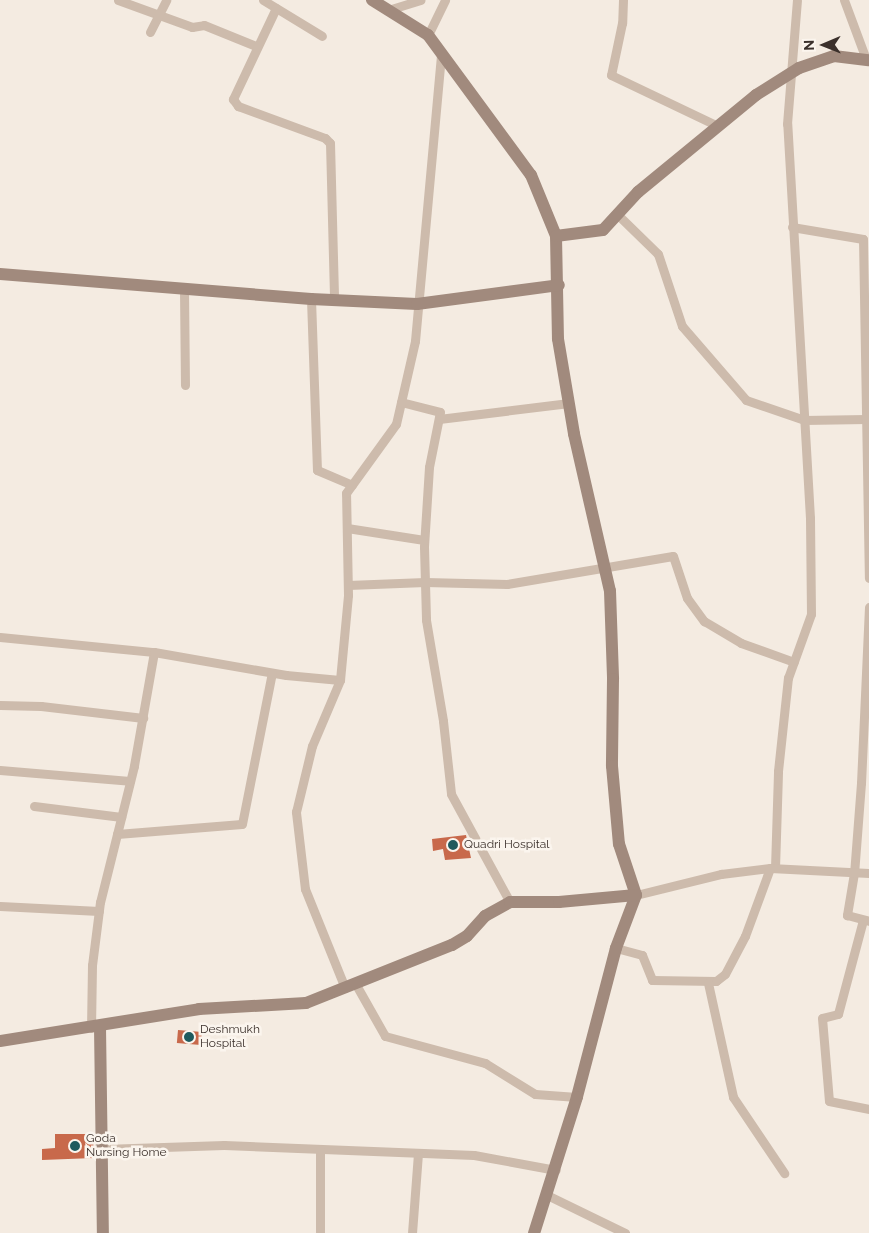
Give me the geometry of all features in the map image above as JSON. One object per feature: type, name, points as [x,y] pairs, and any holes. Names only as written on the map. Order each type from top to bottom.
[{"type":"main road","points":[[372,0],[428,35],[531,175],[556,236],[559,285],[558,339],[569,403],[610,590],[613,680],[612,766],[619,844],[636,895],[616,948],[556,1170],[534,1233]]},
{"type":"main road","points":[[556,236],[603,230],[619,216],[638,192],[756,95],[790,74],[834,56],[868,59]]},
{"type":"main road","points":[[0,274],[184,290],[417,304],[559,285]]},
{"type":"main road","points":[[0,1042],[199,1009],[306,1003],[452,945],[467,936],[485,916],[510,902],[559,902],[636,895]]},
{"type":"main road","points":[[96,1027],[102,1149],[103,1233]]},
{"type":"street","points":[[118,0],[192,27],[204,25],[256,46]]},
{"type":"street","points":[[150,32],[166,0]]},
{"type":"street","points":[[263,0],[322,36]]},
{"type":"street","points":[[388,10],[421,0]]},
{"type":"street","points":[[428,35],[445,0]]},
{"type":"street","points":[[623,0],[622,22],[611,75],[718,126]]},
{"type":"street","points":[[616,948],[642,955],[652,980],[708,983],[725,974],[745,936],[772,868],[778,772],[788,678],[811,614],[810,518],[787,124],[797,0]]},
{"type":"street","points":[[844,0],[868,59]]},
{"type":"street","points":[[276,8],[233,94],[235,103],[325,138],[330,143],[334,299]]},
{"type":"street","points":[[441,53],[415,341],[396,424],[346,493],[348,585],[340,680],[312,746],[296,812],[305,889],[350,986],[385,1036],[486,1063],[535,1094],[577,1097]]},
{"type":"street","points":[[619,216],[658,254],[682,326],[746,400],[804,420],[866,419]]},
{"type":"street","points":[[792,227],[866,239],[866,419],[869,578]]},
{"type":"street","points":[[184,290],[185,385]]},
{"type":"street","points":[[311,299],[317,470],[352,485]]},
{"type":"street","points":[[401,402],[440,412],[429,467],[424,540],[426,620],[443,721],[451,794],[510,902]]},
{"type":"street","points":[[439,419],[569,403]]},
{"type":"street","points":[[346,528],[424,540]]},
{"type":"street","points":[[348,585],[425,582],[507,584],[605,569],[673,556],[687,598],[704,621],[741,643],[794,662]]},
{"type":"street","points":[[869,607],[854,873],[847,915],[866,921],[838,1014],[822,1018],[828,1101],[869,1109]]},
{"type":"street","points":[[0,637],[154,652],[272,673],[340,680]]},
{"type":"street","points":[[96,1027],[92,966],[99,911],[130,781],[154,652]]},
{"type":"street","points":[[117,834],[242,824],[272,673]]},
{"type":"street","points":[[0,705],[41,706],[142,718]]},
{"type":"street","points":[[0,770],[130,781]]},
{"type":"street","points":[[34,806],[121,817]]},
{"type":"street","points":[[636,895],[721,874],[772,868],[869,873]]},
{"type":"street","points":[[0,906],[99,911]]},
{"type":"street","points":[[708,983],[733,1097],[784,1173]]},
{"type":"street","points":[[102,1149],[224,1145],[474,1155],[556,1170]]},
{"type":"street","points":[[320,1148],[320,1233]]},
{"type":"street","points":[[412,1233],[418,1153]]},
{"type":"street","points":[[547,1195],[625,1233]]},
{"type":"building","points":[[466,835],[471,858],[445,860],[443,849],[433,851],[432,839]]},
{"type":"building","points":[[178,1030],[202,1032],[201,1045],[177,1043]]},
{"type":"building","points":[[55,1134],[93,1134],[94,1158],[42,1160],[42,1149],[55,1148]]},
{"type":"place","name":"Quadri Hospital","points":[[453,845]]},
{"type":"place","name":"Deshmukh Hospital","points":[[189,1037]]},
{"type":"place","name":"Goda Nursing Home","points":[[75,1146]]}]
